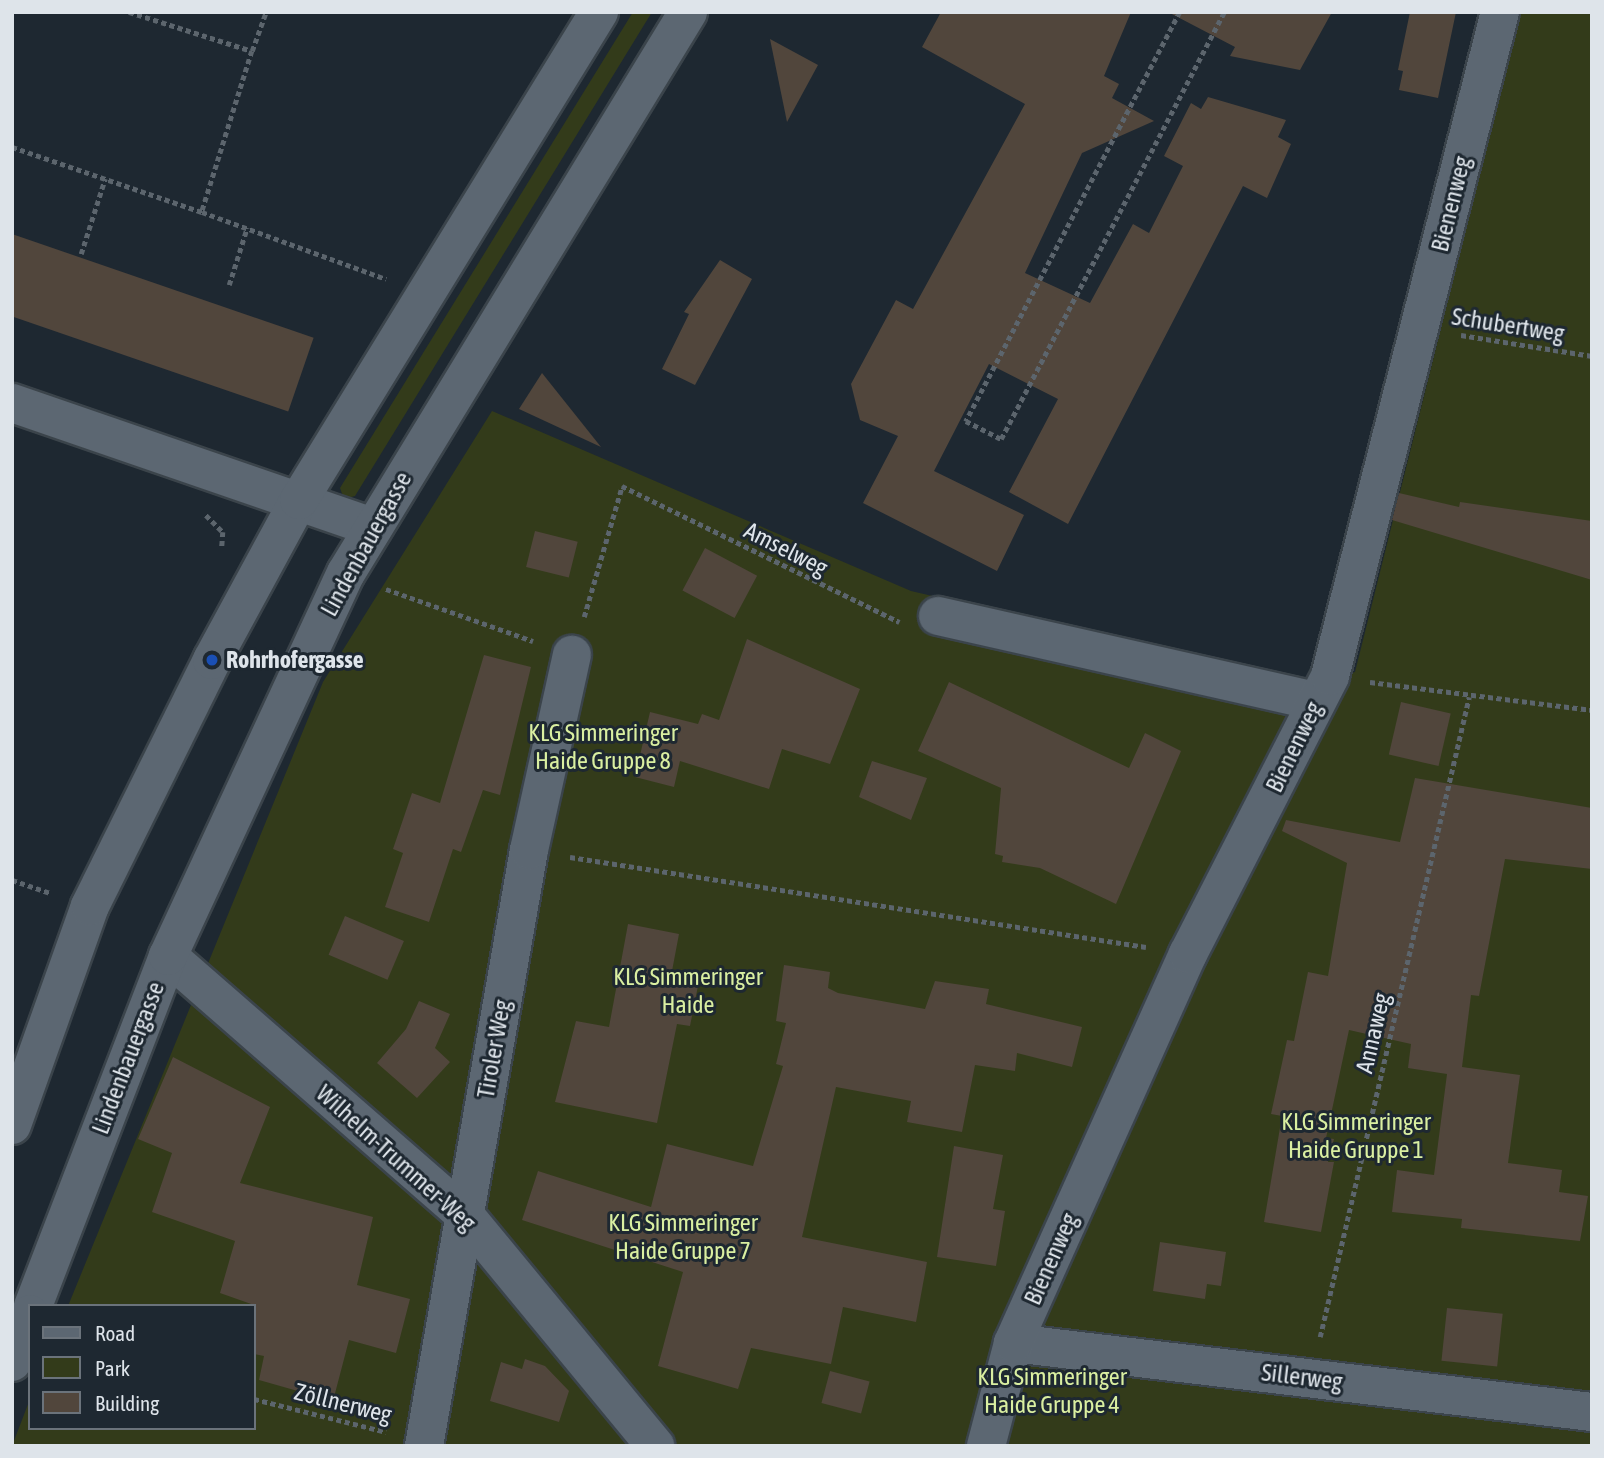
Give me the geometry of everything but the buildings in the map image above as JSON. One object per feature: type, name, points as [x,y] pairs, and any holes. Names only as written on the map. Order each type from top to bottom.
[{"type":"street","points":[[12,1125],[90,906],[299,500],[599,12]]},
{"type":"street","name":"Lindenbauergasse","points":[[34,1304],[168,956],[346,573],[688,12]]},
{"type":"street","name":"Bienenweg","points":[[986,1446],[1013,1343],[1188,954],[1323,689],[1500,12]]},
{"type":"street","points":[[12,403],[373,527]]},
{"type":"street","points":[[938,616],[1323,689]]},
{"type":"street","name":"Tiroler Weg","points":[[424,1444],[529,850],[572,655]]},
{"type":"street","name":"Wilhelm-Trummer-Weg","points":[[168,956],[464,1214],[655,1446]]},
{"type":"street","points":[[12,1362],[28,1319]]},
{"type":"street","name":"Sillerweg","points":[[1013,1343],[1592,1412]]},
{"type":"path","points":[[129,12],[252,51]]},
{"type":"path","points":[[202,212],[265,12]]},
{"type":"path","points":[[1180,12],[966,421],[1001,439],[1224,12]]},
{"type":"path","points":[[12,148],[202,212],[387,279]]},
{"type":"path","points":[[80,254],[105,179]]},
{"type":"path","points":[[229,285],[247,228]]},
{"type":"path","points":[[380,290],[394,267]]},
{"type":"path","name":"Schubertweg","points":[[1419,329],[1592,356]]},
{"type":"path","name":"Amselweg","points":[[572,655],[622,486],[893,623],[938,616]]},
{"type":"path","points":[[197,507],[223,532],[222,554]]},
{"type":"path","points":[[383,588],[572,655]]},
{"type":"path","points":[[1323,689],[1469,696],[1592,710]]},
{"type":"path","name":"Annaweg","points":[[1311,1378],[1469,696]]},
{"type":"path","points":[[529,850],[1188,954]]},
{"type":"path","points":[[12,880],[57,895]]},
{"type":"path","name":"Zöllnerweg","points":[[256,1400],[424,1444]]},
{"type":"green space","points":[[633,12],[652,12],[355,496],[344,499],[340,488]]},
{"type":"green space","name":"KLG Simmeringer Haide","points":[[1520,12],[1592,12],[1592,1446],[12,1446],[28,1404],[28,1430],[256,1430],[256,1304],[69,1304],[323,682],[492,411],[911,591],[1312,685],[1355,672]]},
{"type":"place","name":"Rohrhofergasse","points":[[212,660]]},
{"type":"park label","name":"KLG Simmeringer Haide Gruppe 8","points":[[603,747]]},
{"type":"park label","name":"KLG Simmeringer Haide Gruppe 1","points":[[1356,1136]]},
{"type":"park label","name":"KLG Simmeringer Haide Gruppe 7","points":[[683,1237]]},
{"type":"park label","name":"KLG Simmeringer Haide Gruppe 4","points":[[1052,1391]]}]
